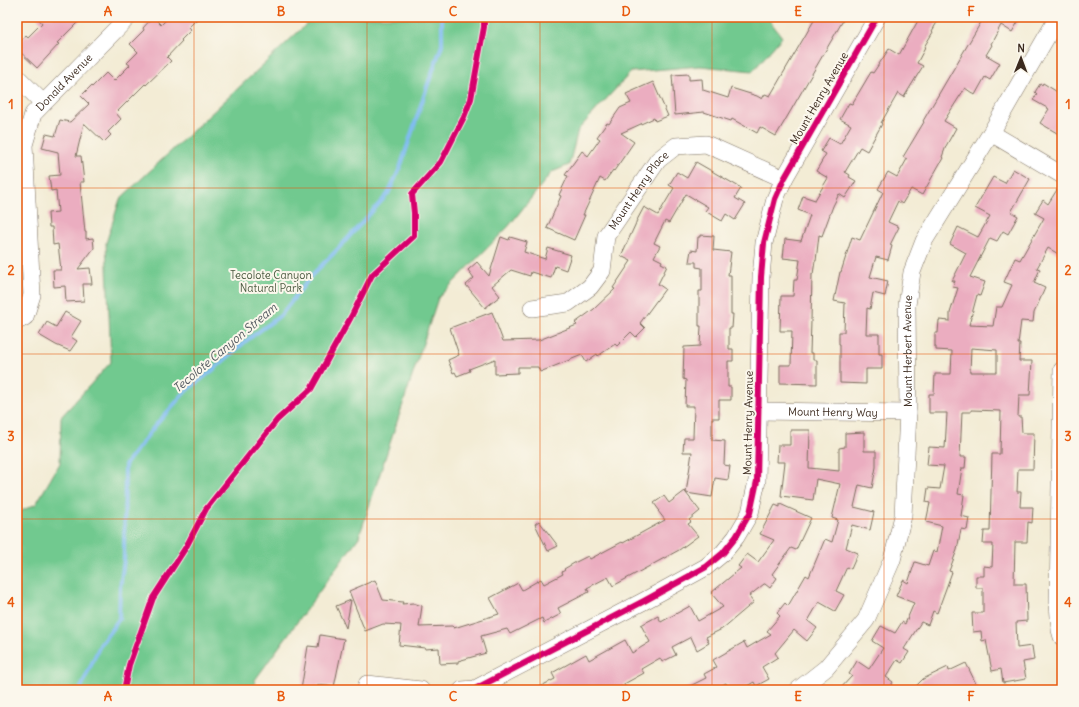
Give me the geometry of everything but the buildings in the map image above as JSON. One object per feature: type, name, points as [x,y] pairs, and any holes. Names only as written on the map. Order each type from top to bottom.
[{"type":"street","name":"Donald Avenue","points":[[17,321],[25,317],[32,295],[24,145],[33,114],[128,17]]},
{"type":"street","name":"Mount Henry Avenue","points":[[462,690],[475,689],[706,567],[723,553],[736,537],[750,513],[757,480],[761,277],[764,243],[775,199],[784,179],[877,17]]},
{"type":"street","name":"Mount Herbert Avenue","points":[[798,690],[826,668],[866,620],[892,560],[903,516],[908,413],[907,305],[912,272],[924,241],[991,133],[1058,17]]},
{"type":"street","points":[[17,77],[43,103]]},
{"type":"street","points":[[991,133],[1062,175]]},
{"type":"street","name":"Mount Henry Place","points":[[532,308],[568,303],[590,287],[602,271],[606,236],[658,160],[676,146],[706,144],[784,179]]},
{"type":"street","points":[[1062,370],[1058,603],[1062,637]]},
{"type":"street","name":"Mount Henry Way","points":[[758,412],[908,413]]},
{"type":"street","points":[[366,687],[421,690]]},
{"type":"green space","name":"Tecolote Canyon Natural Park","points":[[314,17],[767,17],[782,37],[753,71],[700,66],[631,72],[578,130],[569,165],[552,172],[508,227],[438,298],[359,537],[255,680],[254,690],[17,690],[17,513],[36,504],[60,463],[61,417],[111,362],[106,243],[120,199]]},
{"type":"waterway","name":"Tecolote Canyon Stream","points":[[80,690],[100,645],[119,619],[120,588],[124,560],[125,465],[154,427],[186,391],[212,371],[246,341],[281,315],[312,275],[388,194],[400,168],[442,45],[442,17]]},
{"type":"cycle path","points":[[124,690],[129,665],[153,598],[186,547],[206,509],[277,420],[311,389],[351,317],[372,275],[414,236],[412,194],[441,162],[464,117],[471,99],[484,27],[484,17]]},
{"type":"cycle path","points":[[462,690],[475,689],[706,567],[723,553],[736,537],[750,513],[757,481],[761,277],[764,243],[775,199],[784,179],[877,17]]}]
